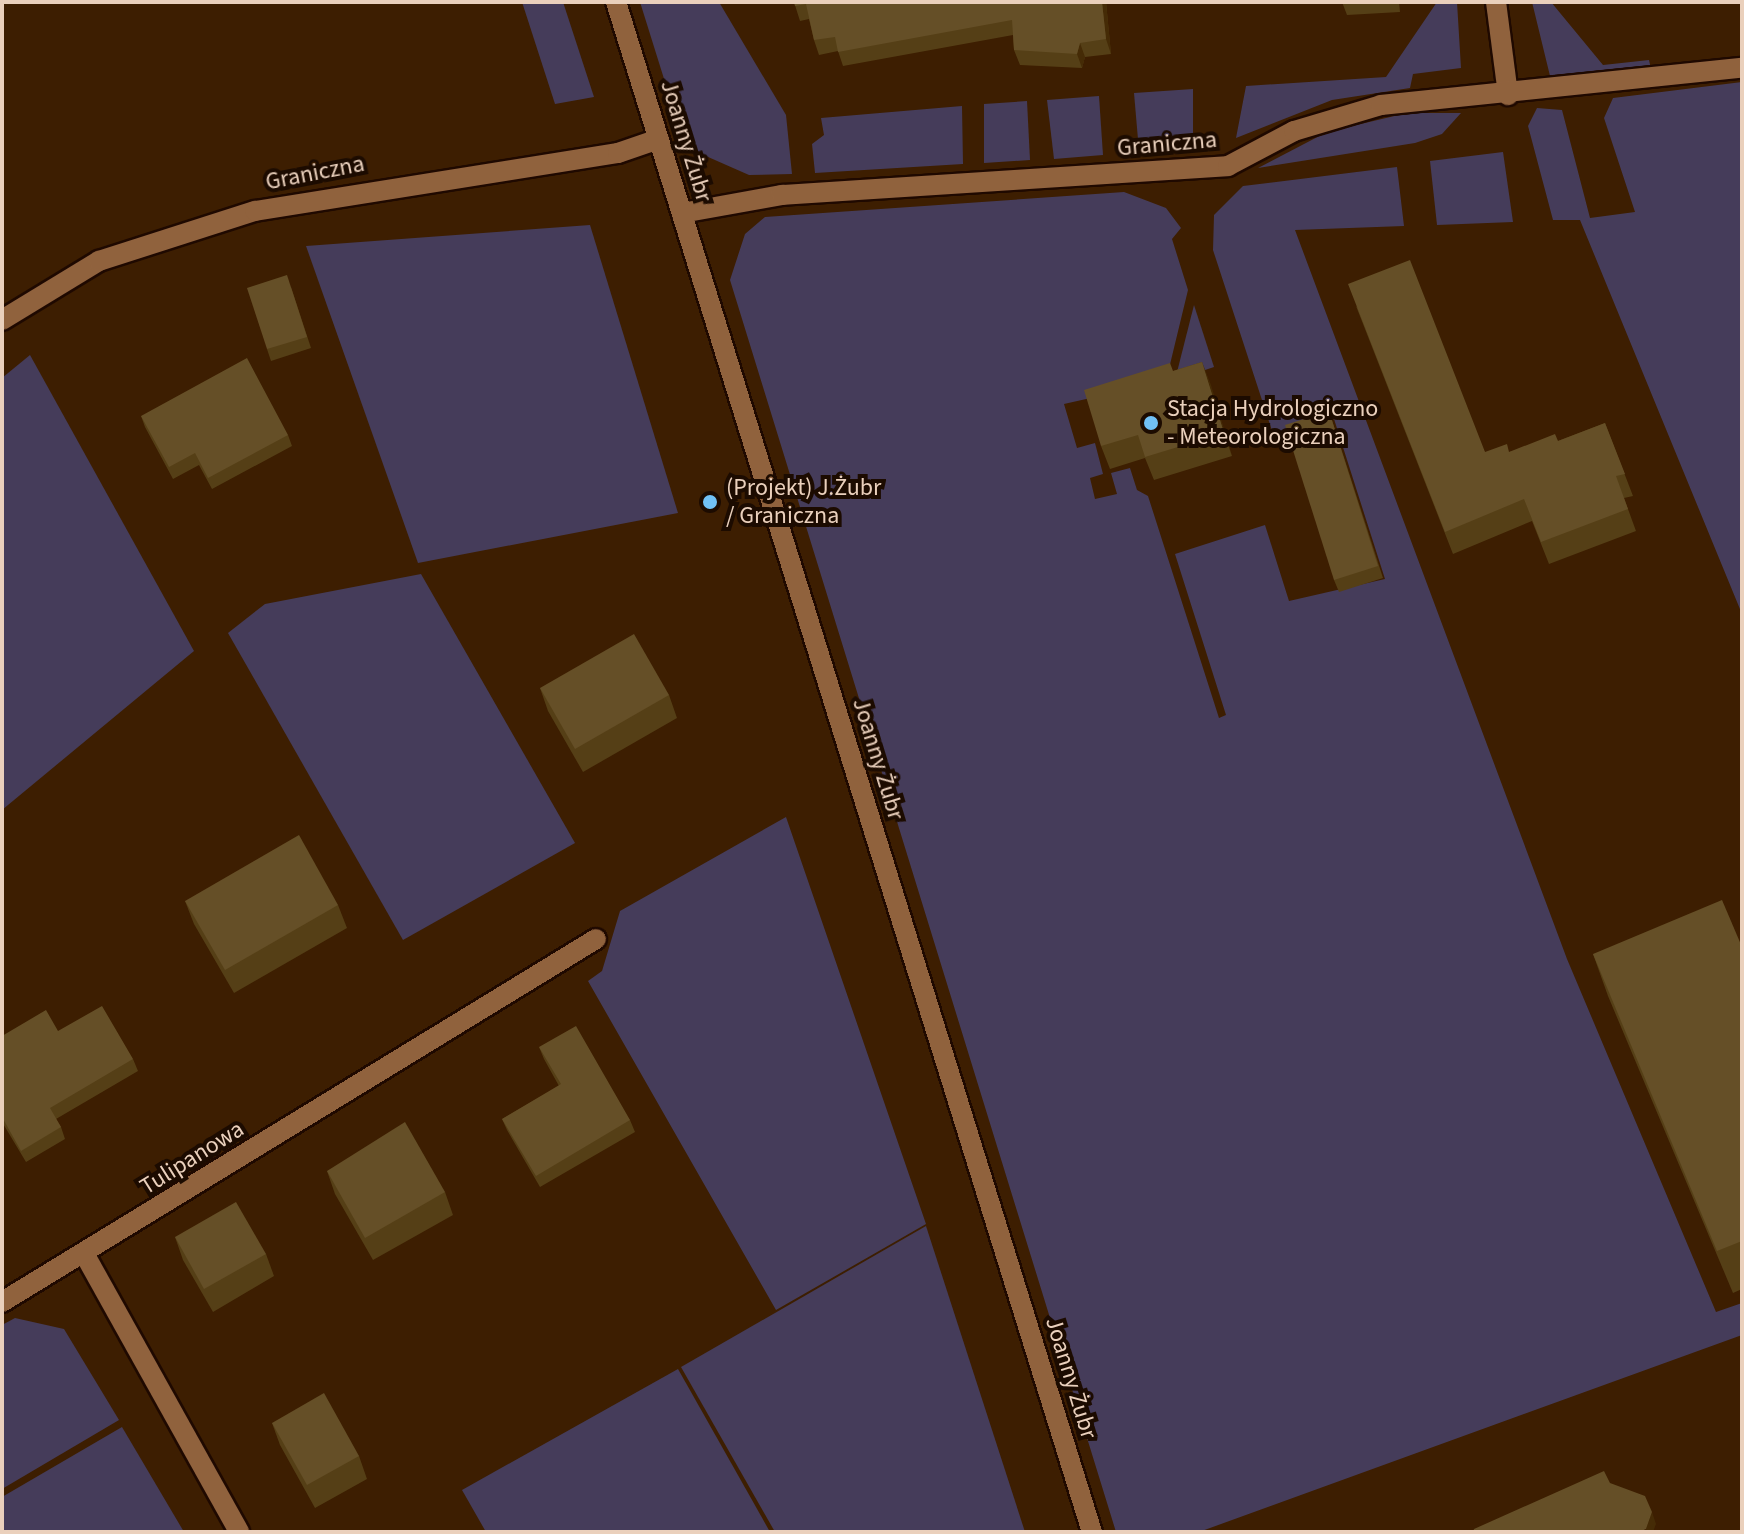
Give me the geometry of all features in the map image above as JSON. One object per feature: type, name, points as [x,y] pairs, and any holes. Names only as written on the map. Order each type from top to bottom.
[{"type":"street","name":"Joanny Żubr","points":[[616,2],[1092,1532]]},
{"type":"street","points":[[1496,2],[1508,95]]},
{"type":"street","name":"Graniczna","points":[[682,213],[782,195],[1228,166],[1336,114],[1742,68]]},
{"type":"street","name":"Graniczna","points":[[2,320],[99,261],[255,211],[618,153],[659,139]]},
{"type":"street","name":"Tulipanowa","points":[[2,1302],[85,1255],[596,939]]},
{"type":"street","points":[[85,1255],[239,1532]]},
{"type":"shaded area","points":[[522,2],[563,2],[594,97],[555,104]]},
{"type":"shaded area","points":[[640,2],[719,2],[786,115],[792,174],[749,175],[699,153],[680,130]]},
{"type":"shaded area","points":[[1437,2],[1457,2],[1461,68],[1413,74],[1410,88],[1332,100],[1236,138],[1246,86],[1386,77]]},
{"type":"shaded area","points":[[1532,2],[1551,2],[1603,65],[1649,60],[1651,69],[1550,76]]},
{"type":"shaded area","points":[[1742,82],[1742,614],[1580,220],[1553,220],[1528,126],[1537,108],[1562,110],[1590,218],[1635,212],[1604,118],[1613,98]]},
{"type":"shaded area","points":[[1193,89],[1193,145],[1139,151],[1134,93]]},
{"type":"shaded area","points":[[1099,96],[1103,155],[1054,159],[1047,100]]},
{"type":"shaded area","points":[[1027,101],[1030,160],[984,163],[984,104]]},
{"type":"shaded area","points":[[962,106],[963,164],[815,173],[812,144],[824,135],[821,118]]},
{"type":"shaded area","points":[[1407,113],[1461,113],[1442,134],[1415,143],[1258,168],[1327,132]]},
{"type":"shaded area","points":[[1503,152],[1513,222],[1437,225],[1430,161]]},
{"type":"shaded area","points":[[1397,167],[1404,226],[1295,230],[1567,959],[1716,1312],[1742,1303],[1742,1335],[1199,1532],[1116,1532],[730,280],[745,234],[765,217],[1124,192],[1166,208],[1181,228],[1172,239],[1188,290],[1166,381],[1064,404],[1077,448],[1095,443],[1103,474],[1090,478],[1095,499],[1117,494],[1111,473],[1130,468],[1137,490],[1148,496],[1219,718],[1226,715],[1175,554],[1265,525],[1289,601],[1385,579],[1334,419],[1275,440],[1213,250],[1214,215],[1243,186]]},
{"type":"shaded area","points":[[590,225],[678,513],[418,563],[306,246]]},
{"type":"shaded area","points":[[1194,305],[1214,367],[1175,380]]},
{"type":"shaded area","points":[[30,355],[194,651],[2,810],[2,378]]},
{"type":"shaded area","points":[[421,574],[575,843],[403,940],[228,633],[265,604]]},
{"type":"shaded area","points":[[786,817],[926,1224],[776,1310],[588,981],[602,971],[620,911]]},
{"type":"shaded area","points":[[926,1226],[1025,1532],[775,1532],[681,1367]]},
{"type":"shaded area","points":[[15,1318],[64,1329],[119,1420],[2,1489],[2,1325]]},
{"type":"shaded area","points":[[678,1369],[770,1532],[486,1532],[462,1490]]},
{"type":"shaded area","points":[[122,1427],[184,1532],[2,1532],[2,1497]]},
{"type":"building","points":[[794,2],[1102,2],[1106,39],[1080,43],[1077,54],[1014,50],[1012,20],[838,52],[835,37],[814,40],[806,4],[795,6]]},
{"type":"building","points":[[1410,260],[1485,452],[1507,444],[1509,452],[1555,434],[1558,441],[1605,423],[1625,474],[1616,476],[1628,509],[1541,542],[1524,499],[1445,532],[1348,284]]},
{"type":"building","points":[[287,275],[307,337],[267,349],[247,288]]},
{"type":"building","points":[[247,358],[288,435],[208,478],[195,453],[169,467],[141,416]]},
{"type":"building","name":"Stacja Hydrologiczno - Meteorologiczna","points":[[1202,362],[1224,433],[1145,457],[1138,435],[1101,446],[1084,390],[1170,363],[1173,371]]},
{"type":"building","points":[[1329,411],[1378,566],[1334,580],[1285,425]]},
{"type":"building","points":[[634,634],[669,695],[575,749],[540,688]]},
{"type":"building","points":[[299,835],[338,905],[225,970],[185,901]]},
{"type":"building","points":[[1722,900],[1742,947],[1742,1241],[1717,1251],[1593,954]]},
{"type":"building","points":[[102,1006],[133,1059],[50,1108],[61,1127],[21,1151],[2,1117],[2,1036],[46,1010],[58,1031]]},
{"type":"building","points":[[576,1026],[630,1120],[536,1176],[502,1119],[561,1084],[539,1047]]},
{"type":"building","points":[[405,1122],[445,1192],[365,1238],[327,1171]]},
{"type":"building","points":[[236,1202],[266,1254],[204,1289],[175,1237]]},
{"type":"building","points":[[324,1393],[359,1456],[307,1485],[272,1423]]},
{"type":"building","points":[[1604,1471],[1610,1483],[1645,1496],[1652,1512],[1646,1529],[1639,1532],[1473,1532],[1474,1529]]},
{"type":"place","name":"Stacja Hydrologiczno - Meteorologiczna","points":[[1151,423]]},
{"type":"place","name":"(Projekt) J.Żubr / Graniczna","points":[[710,502]]}]
